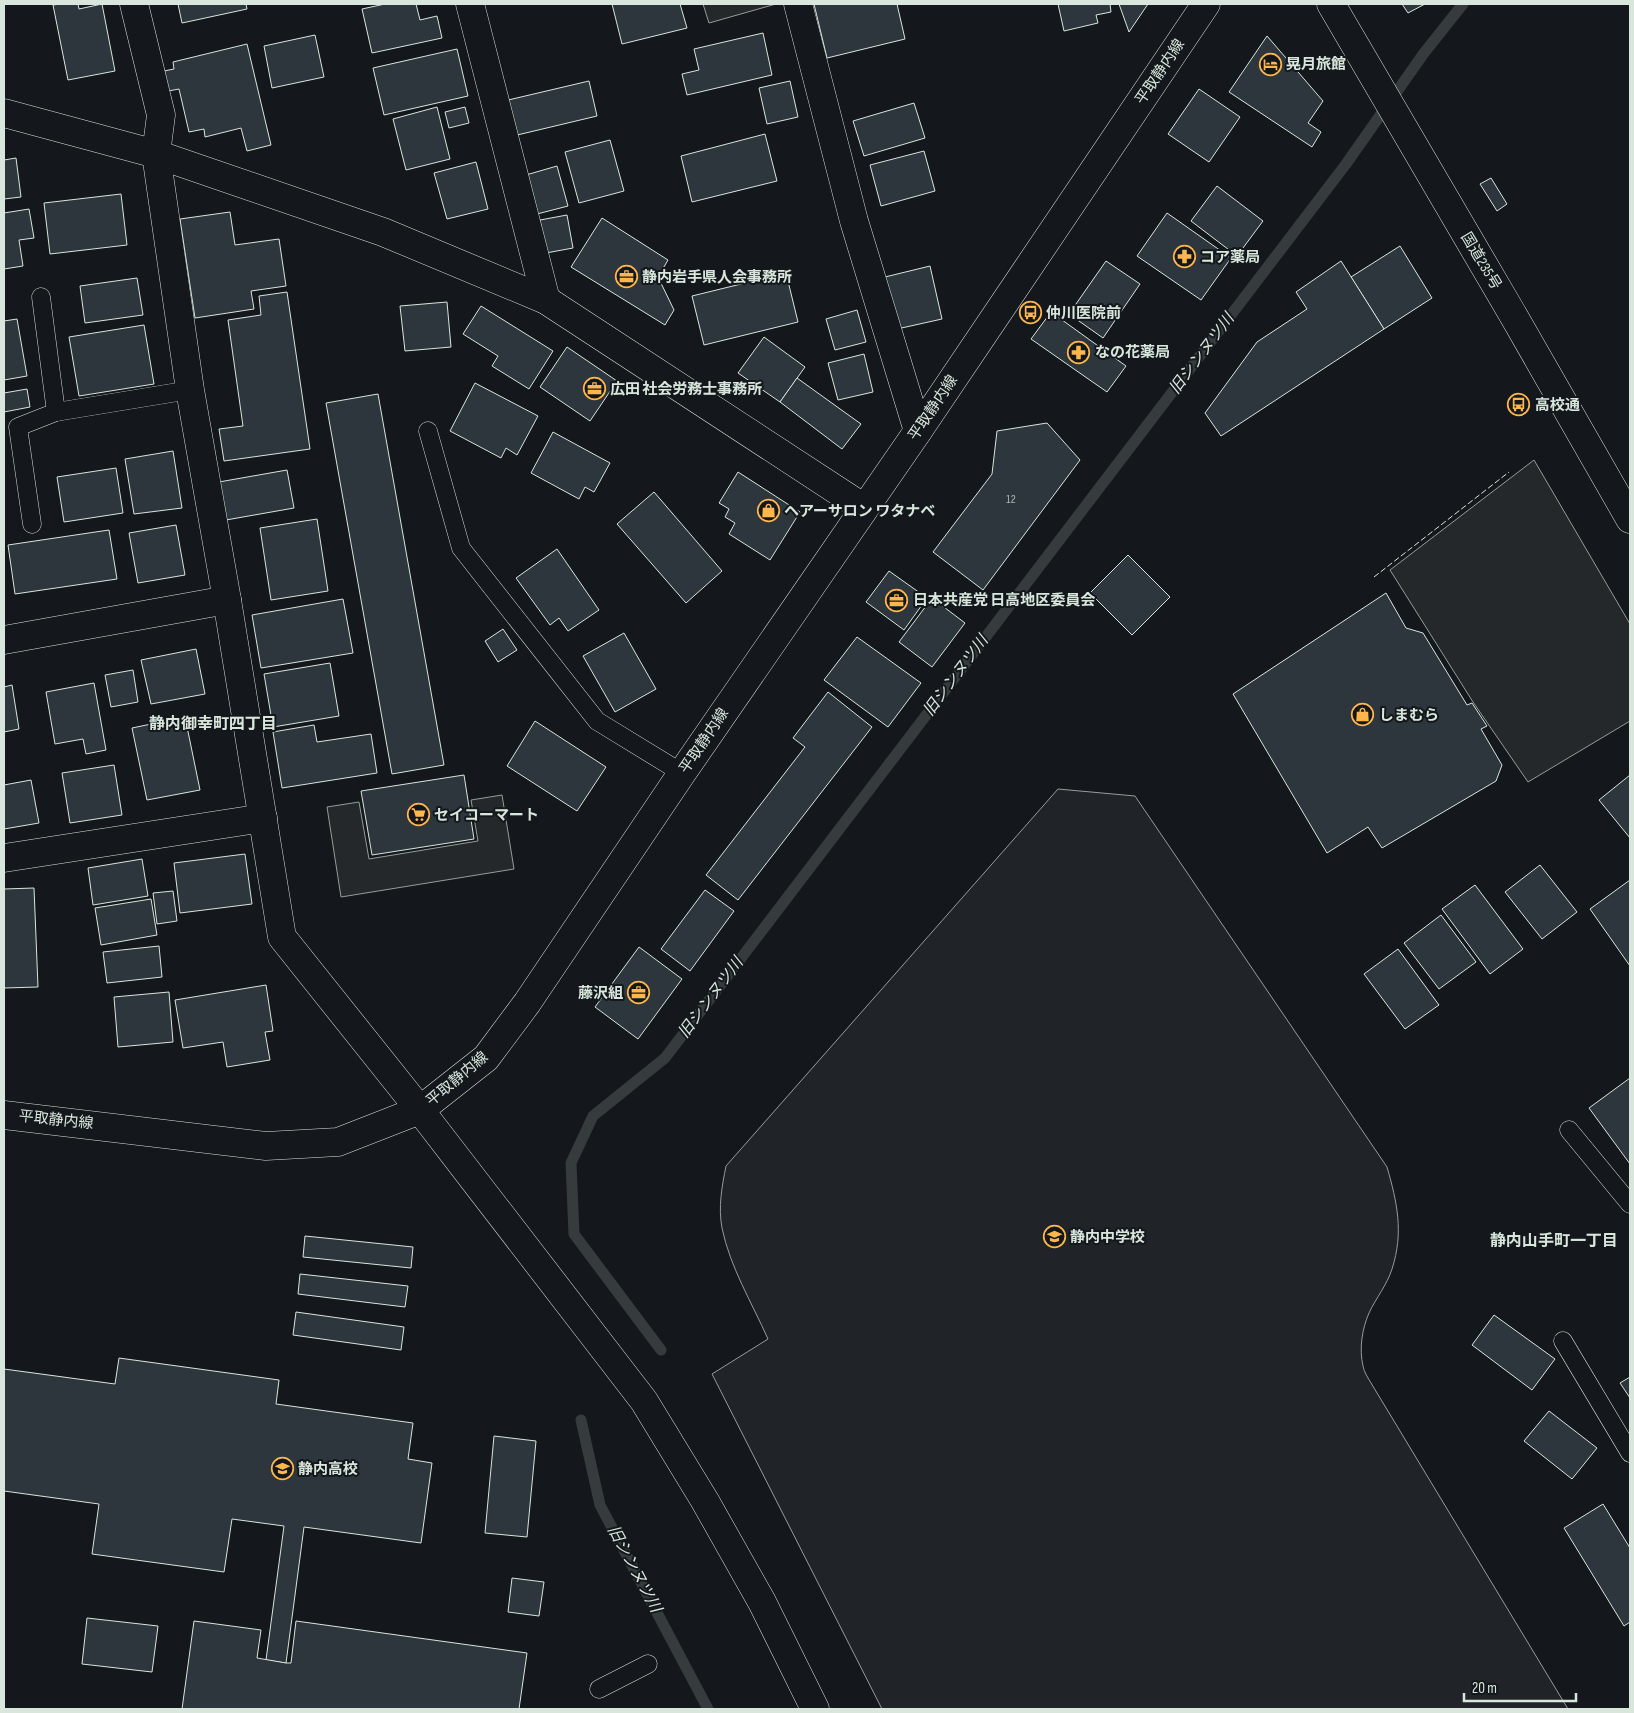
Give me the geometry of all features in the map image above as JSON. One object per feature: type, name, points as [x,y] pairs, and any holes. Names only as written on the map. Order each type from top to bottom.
[{"type":"main road","points":[[134,4],[161,115],[156,154],[190,390],[227,600],[282,937],[420,1110],[644,1401],[705,1501],[762,1602],[815,1709]]},
{"type":"main road","points":[[470,4],[546,300]]},
{"type":"main road","points":[[798,4],[854,221],[918,431]]},
{"type":"main road","name":"平取静内線","points":[[4,1115],[266,1146],[338,1142],[420,1110],[486,1058],[527,1003],[682,773],[918,431],[1206,4]]},
{"type":"main road","name":"国道235号","points":[[1331,4],[1630,519]]},
{"type":"main road","points":[[4,112],[156,154],[383,232],[546,300],[864,508]]},
{"type":"main road","points":[[4,640],[227,600]]},
{"type":"main road","points":[[4,858],[263,818]]},
{"type":"lane","points":[[41,297],[56,412]]},
{"type":"lane","points":[[32,524],[18,427],[56,412],[190,390]]},
{"type":"lane","points":[[428,431],[461,548],[597,721],[682,773]]},
{"type":"lane","points":[[1569,1130],[1630,1204]]},
{"type":"lane","points":[[1563,1341],[1630,1453]]},
{"type":"lane","points":[[599,1689],[648,1664]]},
{"type":"shaded area","points":[[703,4],[776,4],[709,23]]},
{"type":"shaded area","points":[[1534,460],[1630,624],[1630,721],[1528,782],[1473,702],[1390,570]]},
{"type":"shaded area","name":"静内中学校","points":[[1058,789],[1135,796],[1387,1167],[1398,1217],[1398,1242],[1390,1275],[1369,1313],[1365,1326],[1361,1346],[1364,1370],[1568,1709],[882,1709],[712,1374],[768,1339],[730,1257],[722,1228],[720,1212],[726,1166]]},
{"type":"shaded area","points":[[502,795],[514,869],[341,897],[327,807],[359,802],[369,859],[478,841],[471,800]]},
{"type":"building","points":[[78,4],[79,9],[102,4],[115,71],[68,80],[53,5]]},
{"type":"building","points":[[178,4],[246,4],[247,9],[182,23]]},
{"type":"building","points":[[385,4],[416,4],[420,20],[437,16],[442,38],[372,53],[362,9]]},
{"type":"building","points":[[612,4],[680,4],[687,28],[622,44]]},
{"type":"building","points":[[814,4],[897,4],[905,39],[827,58]]},
{"type":"building","points":[[1058,4],[1110,4],[1111,12],[1096,15],[1098,23],[1064,31]]},
{"type":"building","points":[[1119,4],[1148,4],[1129,32]]},
{"type":"building","points":[[1402,4],[1425,4],[1408,13]]},
{"type":"building","points":[[763,33],[772,75],[687,95],[682,74],[699,70],[694,49]]},
{"type":"building","points":[[315,35],[324,77],[272,88],[264,46]]},
{"type":"building","name":"晃月旅館","points":[[1267,36],[1323,101],[1308,123],[1321,132],[1312,147],[1229,92]]},
{"type":"building","points":[[247,44],[271,145],[247,151],[241,128],[205,137],[204,129],[189,132],[179,89],[163,92],[159,72],[174,69],[173,62]]},
{"type":"building","points":[[457,49],[468,96],[384,115],[373,68]]},
{"type":"building","points":[[589,81],[597,116],[513,136],[504,101]]},
{"type":"building","points":[[790,81],[798,117],[767,124],[759,88]]},
{"type":"building","points":[[1199,89],[1240,117],[1209,162],[1168,134]]},
{"type":"building","points":[[914,103],[925,138],[864,156],[853,121]]},
{"type":"building","points":[[437,107],[450,159],[406,170],[393,119]]},
{"type":"building","points":[[465,107],[469,123],[449,128],[445,112]]},
{"type":"building","points":[[765,134],[777,181],[692,202],[681,156]]},
{"type":"building","points":[[610,140],[624,191],[579,203],[565,152]]},
{"type":"building","points":[[924,151],[935,191],[881,206],[870,165]]},
{"type":"building","points":[[16,158],[21,197],[4,199],[4,160]]},
{"type":"building","points":[[476,162],[488,209],[447,219],[434,173]]},
{"type":"building","points":[[557,166],[568,206],[537,214],[526,175]]},
{"type":"building","points":[[1491,178],[1507,204],[1497,211],[1480,184]]},
{"type":"building","points":[[1217,186],[1263,221],[1237,256],[1191,221]]},
{"type":"building","points":[[121,194],[127,245],[50,254],[44,203]]},
{"type":"building","points":[[29,209],[34,238],[19,240],[23,266],[4,269],[4,213]]},
{"type":"building","points":[[230,212],[235,245],[279,239],[286,286],[251,291],[254,309],[195,318],[180,219]]},
{"type":"building","name":"コア薬局","points":[[1167,213],[1231,258],[1201,300],[1137,256]]},
{"type":"building","points":[[567,215],[573,248],[546,253],[540,220]]},
{"type":"building","points":[[602,218],[668,260],[658,277],[674,310],[665,325],[571,267]]},
{"type":"building","points":[[1400,246],[1432,298],[1384,329],[1351,277]]},
{"type":"building","points":[[1106,261],[1140,284],[1103,338],[1069,314]]},
{"type":"building","points":[[1341,261],[1384,329],[1221,436],[1205,413],[1257,342],[1307,309],[1296,292]]},
{"type":"building","points":[[930,266],[942,319],[897,329],[885,277]]},
{"type":"building","points":[[786,273],[798,322],[704,345],[692,296]]},
{"type":"building","points":[[137,278],[143,315],[85,323],[80,286]]},
{"type":"building","points":[[287,292],[310,449],[224,461],[219,429],[243,426],[228,320],[261,315],[259,296]]},
{"type":"building","points":[[447,302],[451,347],[405,351],[400,306]]},
{"type":"building","points":[[481,306],[553,351],[529,389],[492,366],[498,356],[463,334]]},
{"type":"building","points":[[857,310],[866,342],[835,350],[826,319]]},
{"type":"building","name":"なの花薬局","points":[[1051,312],[1126,366],[1107,392],[1031,339]]},
{"type":"building","points":[[17,319],[27,376],[4,380],[4,321]]},
{"type":"building","points":[[144,325],[154,384],[79,396],[69,337]]},
{"type":"building","points":[[764,337],[805,367],[780,402],[738,373]]},
{"type":"building","points":[[567,347],[617,381],[590,421],[540,387]]},
{"type":"building","points":[[864,354],[873,392],[838,400],[828,363]]},
{"type":"building","points":[[797,378],[861,424],[842,449],[780,402]]},
{"type":"building","points":[[475,383],[538,416],[517,455],[506,448],[501,458],[450,431]]},
{"type":"building","points":[[27,389],[30,407],[4,412],[4,393]]},
{"type":"building","points":[[378,394],[444,765],[392,774],[326,403]]},
{"type":"building","points":[[1047,423],[1080,460],[983,590],[933,552],[992,474],[997,431]]},
{"type":"building","points":[[553,432],[610,463],[594,492],[585,487],[579,499],[531,473]]},
{"type":"building","points":[[173,451],[182,508],[134,514],[125,459]]},
{"type":"building","points":[[116,468],[123,513],[64,522],[57,477]]},
{"type":"building","points":[[287,470],[294,508],[226,520],[219,482]]},
{"type":"building","points":[[738,472],[800,512],[770,560],[729,534],[735,523],[725,517],[729,509],[719,503]]},
{"type":"building","points":[[654,492],[722,571],[686,603],[617,524]]},
{"type":"building","points":[[317,519],[328,591],[271,600],[260,528]]},
{"type":"building","points":[[176,525],[185,575],[138,583],[129,533]]},
{"type":"building","points":[[109,530],[117,579],[15,594],[8,545]]},
{"type":"building","points":[[557,549],[599,610],[568,631],[559,618],[550,625],[516,578]]},
{"type":"building","points":[[1128,555],[1170,597],[1132,635],[1090,593]]},
{"type":"building","name":"日本共産党 日高地区委員会","points":[[889,571],[927,598],[904,630],[866,602]]},
{"type":"building","name":"しまむら","points":[[1386,593],[1406,628],[1423,633],[1467,705],[1472,703],[1487,726],[1481,729],[1502,765],[1496,781],[1382,848],[1368,827],[1327,853],[1233,694]]},
{"type":"building","points":[[932,598],[965,623],[932,667],[899,642]]},
{"type":"building","points":[[343,599],[353,653],[261,668],[252,615]]},
{"type":"building","points":[[503,629],[517,650],[498,662],[485,641]]},
{"type":"building","points":[[624,633],[656,689],[615,712],[583,656]]},
{"type":"building","points":[[857,637],[921,683],[888,727],[824,680]]},
{"type":"building","points":[[196,649],[205,694],[151,704],[141,660]]},
{"type":"building","points":[[330,663],[339,716],[273,727],[264,674]]},
{"type":"building","points":[[133,670],[138,702],[111,707],[105,675]]},
{"type":"building","points":[[94,683],[106,750],[86,754],[83,739],[55,744],[46,692]]},
{"type":"building","points":[[12,685],[19,729],[4,732],[4,687]]},
{"type":"building","points":[[828,692],[872,727],[738,900],[706,875],[805,747],[793,738]]},
{"type":"building","points":[[185,717],[200,790],[147,800],[132,728]]},
{"type":"building","points":[[535,721],[606,767],[577,811],[507,766]]},
{"type":"building","points":[[314,725],[317,742],[371,734],[377,773],[282,788],[273,732]]},
{"type":"building","points":[[114,765],[122,815],[70,823],[62,773]]},
{"type":"building","name":"セイコーマート","points":[[464,775],[474,839],[372,855],[361,791]]},
{"type":"building","points":[[1630,775],[1630,838],[1599,800]]},
{"type":"building","points":[[31,780],[39,823],[4,829],[4,785]]},
{"type":"building","points":[[245,854],[252,904],[180,913],[174,863]]},
{"type":"building","points":[[142,859],[148,896],[93,905],[88,868]]},
{"type":"building","points":[[1540,865],[1577,912],[1542,939],[1505,892]]},
{"type":"building","points":[[1630,880],[1630,966],[1590,909]]},
{"type":"building","points":[[1475,885],[1523,949],[1490,974],[1442,909]]},
{"type":"building","points":[[34,888],[38,987],[4,988],[4,889]]},
{"type":"building","points":[[705,890],[734,911],[690,971],[661,949]]},
{"type":"building","points":[[173,891],[177,921],[157,924],[153,893]]},
{"type":"building","points":[[151,899],[157,935],[101,945],[95,908]]},
{"type":"building","points":[[1441,915],[1476,962],[1439,989],[1404,943]]},
{"type":"building","points":[[159,946],[162,977],[107,983],[103,952]]},
{"type":"building","name":"藤沢組","points":[[639,947],[682,979],[638,1039],[595,1007]]},
{"type":"building","points":[[1398,949],[1439,1005],[1405,1029],[1364,974]]},
{"type":"building","points":[[266,985],[273,1031],[265,1032],[270,1060],[227,1067],[223,1042],[183,1048],[175,1000]]},
{"type":"building","points":[[169,992],[173,1042],[118,1047],[114,997]]},
{"type":"building","points":[[1630,1078],[1630,1164],[1589,1108]]},
{"type":"building","points":[[305,1236],[413,1247],[411,1268],[303,1257]]},
{"type":"building","points":[[300,1274],[408,1286],[405,1307],[298,1294]]},
{"type":"building","points":[[296,1312],[404,1327],[401,1350],[293,1335]]},
{"type":"building","points":[[1494,1315],[1555,1359],[1532,1390],[1472,1345]]},
{"type":"building","points":[[119,1358],[279,1380],[276,1404],[413,1423],[408,1459],[432,1463],[421,1543],[304,1527],[286,1663],[266,1660],[284,1526],[232,1519],[224,1572],[92,1554],[99,1504],[4,1491],[4,1369],[115,1384]]},
{"type":"building","points":[[1630,1377],[1630,1398],[1620,1383]]},
{"type":"building","points":[[1549,1411],[1597,1448],[1572,1479],[1524,1441]]},
{"type":"building","points":[[494,1436],[536,1441],[527,1537],[485,1533]]},
{"type":"building","points":[[1603,1504],[1630,1548],[1630,1622],[1624,1626],[1564,1528]]},
{"type":"building","points":[[512,1578],[544,1582],[539,1616],[508,1612]]},
{"type":"building","points":[[87,1618],[158,1626],[152,1672],[82,1664]]},
{"type":"building","points":[[194,1621],[261,1630],[257,1658],[286,1663],[291,1663],[296,1621],[527,1653],[519,1709],[182,1709]]},
{"type":"waterway","name":"旧シンヌツ川","points":[[661,1350],[574,1234],[571,1163],[593,1116],[665,1058],[1346,164],[1424,53],[1463,4]]},
{"type":"waterway","name":"旧シンヌツ川","points":[[581,1420],[600,1505],[708,1709]]},
{"type":"fence","points":[[1374,577],[1509,472]]},
{"type":"place","name":"晃月旅館","points":[[1270,64]]},
{"type":"place","name":"コア薬局","points":[[1184,257]]},
{"type":"place","name":"静内岩手県人会事務所","points":[[626,277]]},
{"type":"place","name":"仲川医院前","points":[[1030,313]]},
{"type":"place","name":"なの花薬局","points":[[1079,352]]},
{"type":"place","name":"広田 社会労務士事務所","points":[[594,389]]},
{"type":"place","name":"高校通","points":[[1519,405]]},
{"type":"place","name":"ヘアーサロン ワタナベ","points":[[768,511]]},
{"type":"place","name":"日本共産党 日高地区委員会","points":[[897,600]]},
{"type":"place","name":"しまむら","points":[[1363,715]]},
{"type":"place","name":"セイコーマート","points":[[418,815]]},
{"type":"place","name":"藤沢組","points":[[639,993]]},
{"type":"place","name":"静内中学校","points":[[1054,1237]]},
{"type":"place","name":"静内高校","points":[[282,1469]]},
{"type":"district","name":"静内御幸町四丁目","points":[[213,724]]},
{"type":"district","name":"静内山手町一丁目","points":[[1554,1241]]}]
